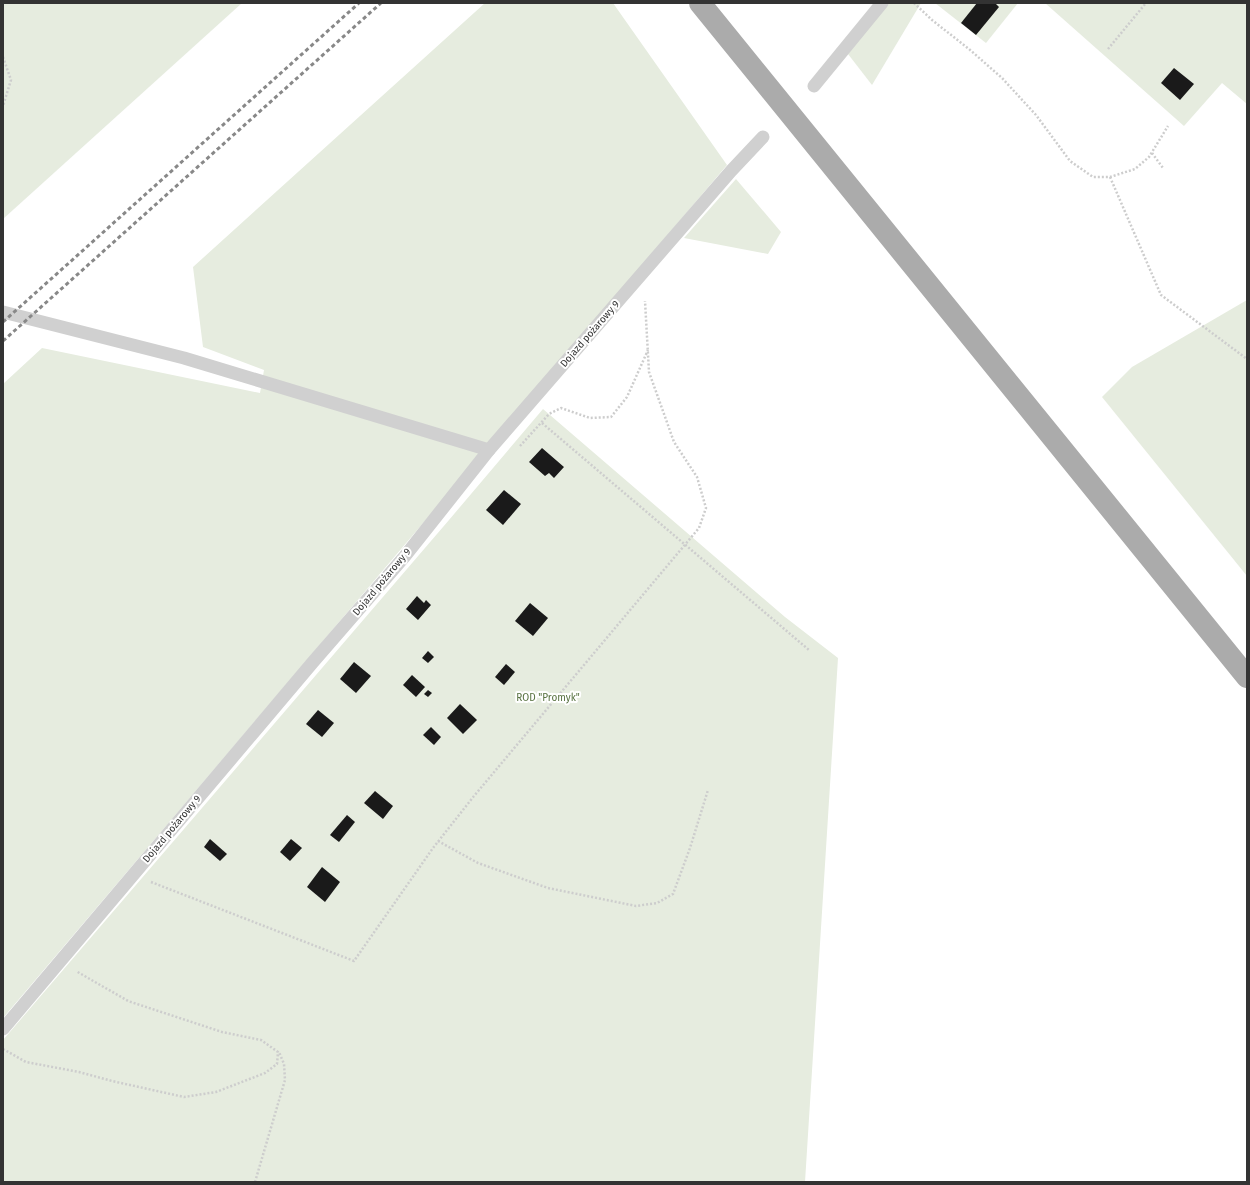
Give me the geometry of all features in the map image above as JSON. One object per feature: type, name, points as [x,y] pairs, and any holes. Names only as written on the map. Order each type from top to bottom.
[{"type":"main road","points":[[700,3],[1247,677]]},
{"type":"lane","points":[[814,86],[882,3]]},
{"type":"lane","name":"Dojazd pożarowy 9","points":[[3,1029],[405,556],[490,450],[731,171],[763,137]]},
{"type":"lane","points":[[3,312],[184,358],[490,450]]},
{"type":"path","points":[[914,3],[932,20],[969,49],[1002,78],[1036,115],[1070,161],[1093,177],[1110,177],[1135,169],[1149,157],[1168,126]]},
{"type":"path","points":[[1108,49],[1146,3]]},
{"type":"path","points":[[3,57],[11,80],[3,106]]},
{"type":"path","points":[[1152,153],[1163,168]]},
{"type":"path","points":[[1110,177],[1161,295],[1247,359]]},
{"type":"path","points":[[156,876],[151,882],[354,961],[438,841],[699,528],[706,508],[697,477],[674,442],[649,372],[644,272]]},
{"type":"path","points":[[516,451],[549,414],[561,408],[590,418],[611,417],[627,397],[648,350]]},
{"type":"path","points":[[542,423],[810,650]]},
{"type":"path","points":[[438,841],[478,863],[548,888],[636,906],[657,903],[673,894],[690,848],[708,790]]},
{"type":"path","points":[[60,962],[128,1001],[222,1032],[261,1040],[278,1052],[284,1064],[285,1080],[255,1182]]},
{"type":"path","points":[[3,1049],[26,1062],[79,1072],[184,1097],[216,1092],[265,1074],[277,1064],[278,1052]]},
{"type":"green space","points":[[3,3],[242,3],[3,219]]},
{"type":"green space","points":[[485,3],[613,3],[727,165],[3,1018],[3,384],[42,348],[260,393],[264,370],[203,347],[193,267]]},
{"type":"green space","points":[[887,3],[921,3],[872,85],[848,54]]},
{"type":"green space","points":[[935,3],[1018,3],[986,43]]},
{"type":"green space","points":[[1045,3],[1247,3],[1247,104],[1222,83],[1184,126]]},
{"type":"green space","points":[[736,179],[781,232],[768,254],[684,238]]},
{"type":"green space","points":[[1247,300],[1247,576],[1102,397],[1132,367]]},
{"type":"green space","name":"ROD \"Promyk\"","points":[[543,409],[785,617],[838,658],[805,1182],[3,1182],[3,1040]]},
{"type":"building","points":[[977,3],[995,3],[999,7],[976,35],[961,23]]},
{"type":"building","points":[[1174,68],[1194,84],[1180,100],[1161,83]]},
{"type":"building","points":[[542,448],[564,467],[554,478],[549,473],[545,476],[529,462]]},
{"type":"building","points":[[504,490],[521,504],[503,525],[486,510]]},
{"type":"building","points":[[417,596],[424,603],[426,600],[431,605],[418,620],[406,609]]},
{"type":"building","points":[[530,603],[548,618],[533,636],[515,621]]},
{"type":"building","points":[[428,651],[434,657],[428,663],[422,658]]},
{"type":"building","points":[[354,662],[371,676],[356,693],[340,679]]},
{"type":"building","points":[[506,664],[515,672],[504,685],[495,677]]},
{"type":"building","points":[[412,675],[425,687],[416,697],[403,685]]},
{"type":"building","points":[[428,690],[432,693],[428,697],[424,694]]},
{"type":"building","points":[[460,704],[477,720],[463,734],[447,718]]},
{"type":"building","points":[[318,710],[334,723],[322,737],[306,724]]},
{"type":"building","points":[[431,727],[441,737],[434,745],[423,735]]},
{"type":"building","points":[[375,791],[393,806],[383,819],[364,803]]},
{"type":"building","points":[[347,815],[355,822],[339,842],[330,835]]},
{"type":"building","points":[[210,839],[227,854],[220,861],[204,847]]},
{"type":"building","points":[[291,839],[302,848],[290,861],[280,852]]},
{"type":"building","points":[[322,867],[340,882],[325,902],[307,887]]},
{"type":"railway","points":[[3,322],[359,3]]},
{"type":"railway","points":[[3,341],[381,3]]}]
